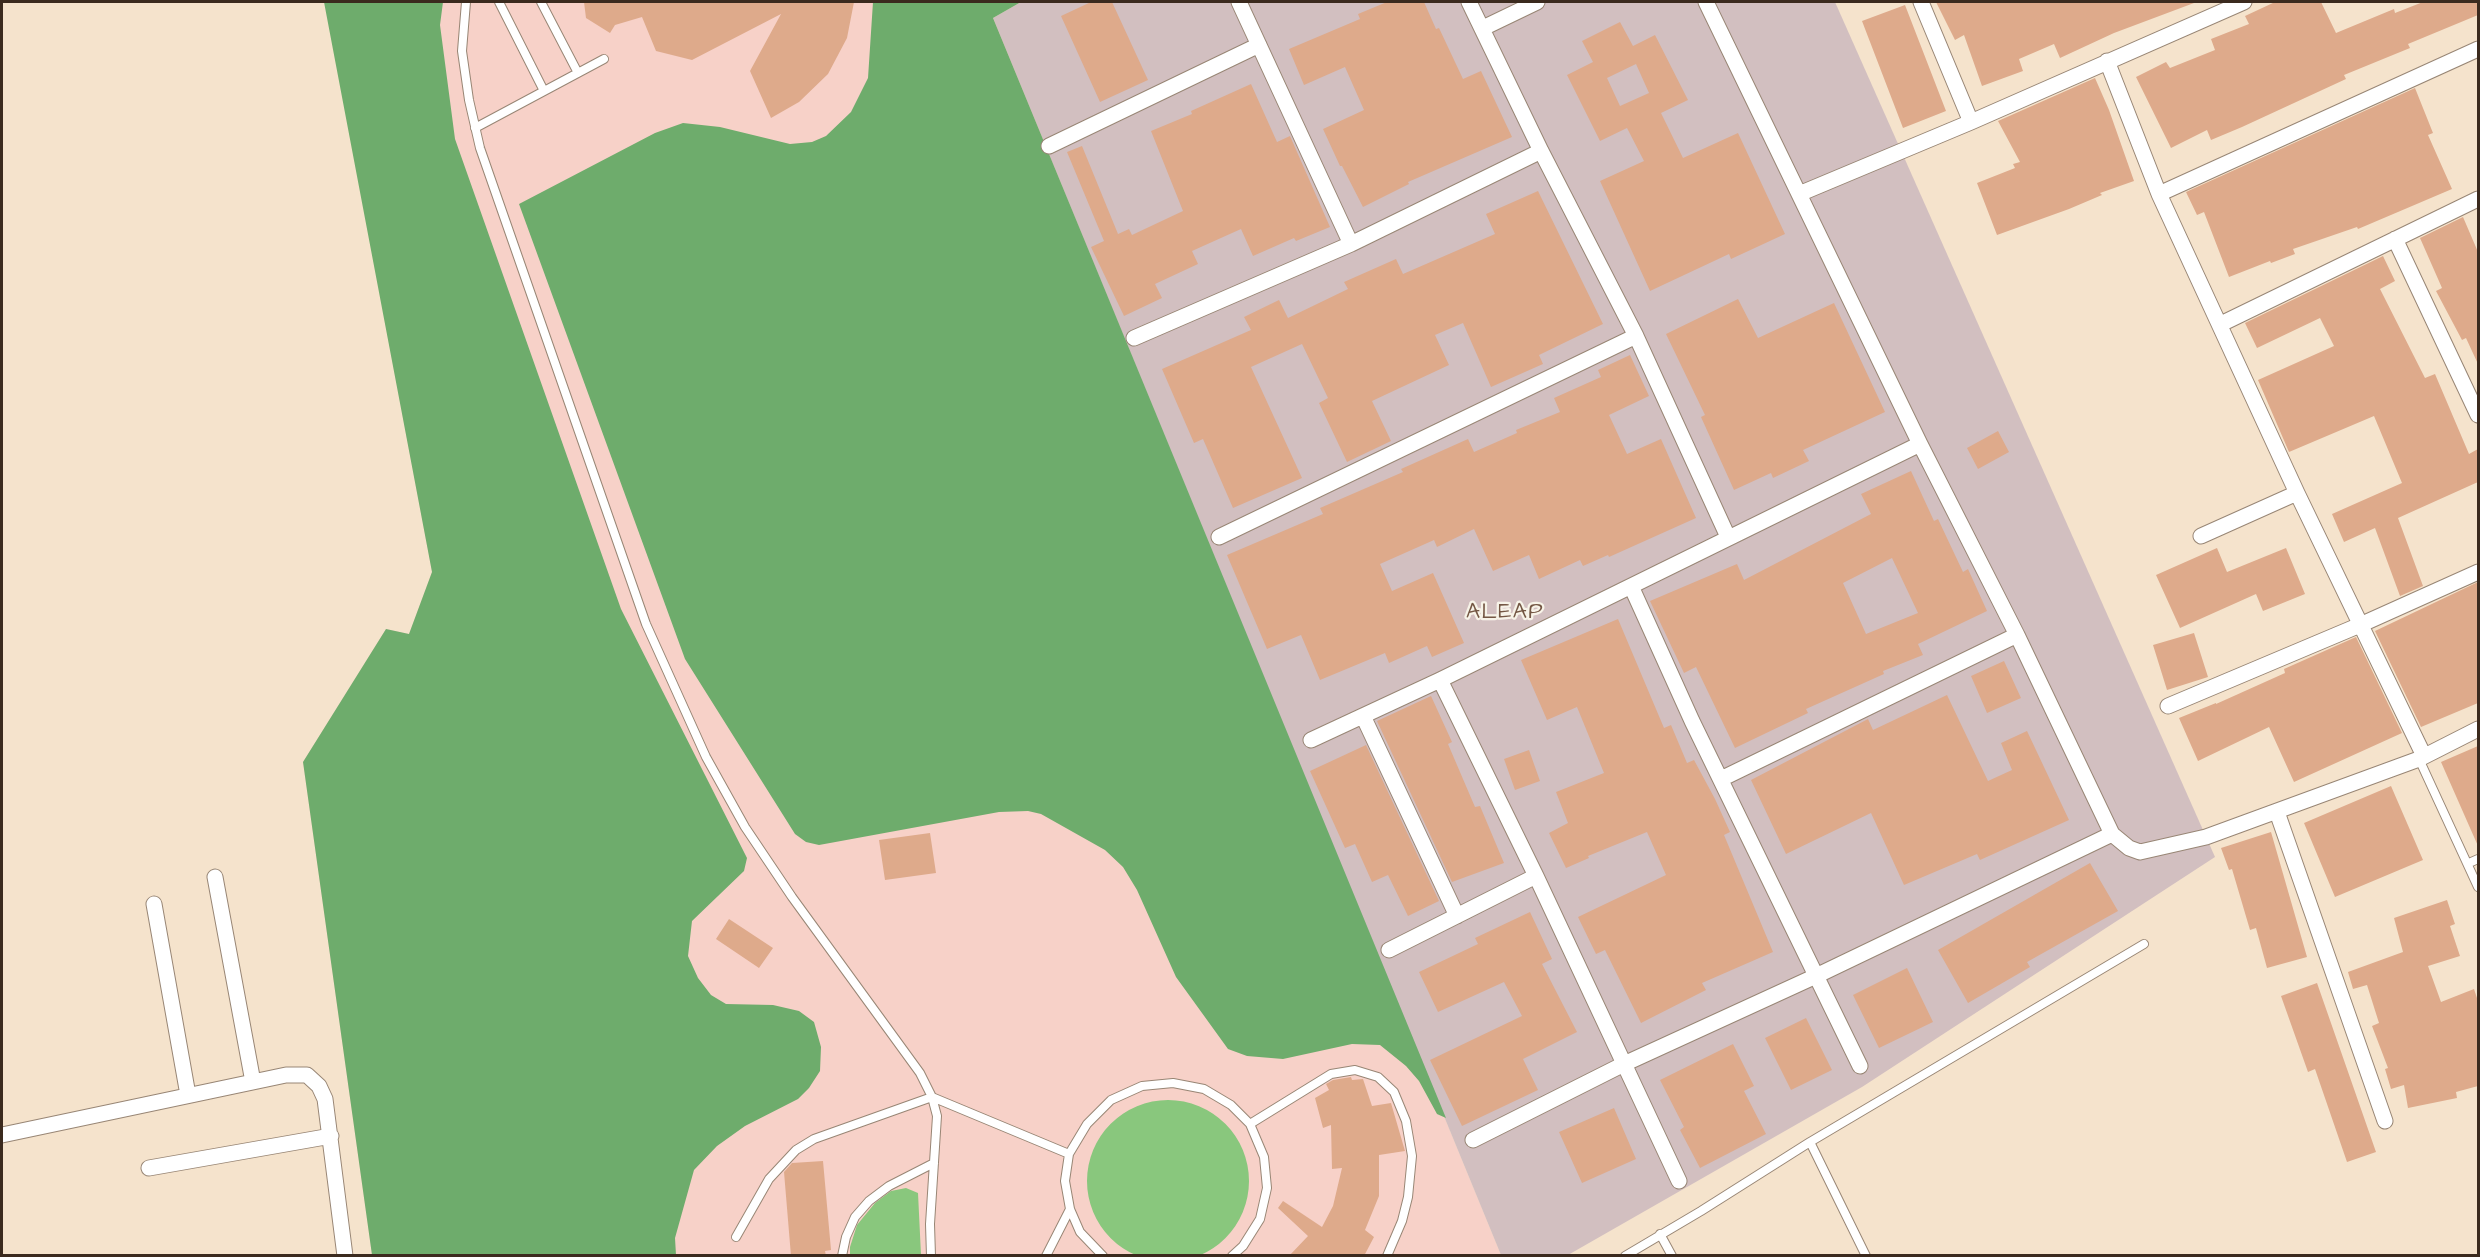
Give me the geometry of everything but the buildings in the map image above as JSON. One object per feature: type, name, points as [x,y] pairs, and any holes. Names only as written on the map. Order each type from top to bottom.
[{"type":"street","points":[[1239,2],[1351,244]]},
{"type":"street","points":[[1469,2],[1541,151],[1635,336],[1728,537]]},
{"type":"street","points":[[1482,28],[1537,2]]},
{"type":"street","points":[[1706,2],[1920,444],[2017,635],[2112,834],[2129,848],[2140,852],[2206,837],[2422,757],[2478,729]]},
{"type":"street","points":[[1799,194],[1971,123],[2244,2]]},
{"type":"street","points":[[1925,3],[1971,123]]},
{"type":"street","points":[[1049,146],[1259,45]]},
{"type":"street","points":[[2160,194],[2478,49]]},
{"type":"street","points":[[2107,61],[2160,194],[2297,493],[2422,757]]},
{"type":"street","points":[[1134,338],[1351,244],[1541,151]]},
{"type":"street","points":[[2221,324],[2478,199]]},
{"type":"street","points":[[2395,239],[2478,415]]},
{"type":"street","points":[[1219,537],[1635,336]]},
{"type":"street","points":[[1311,740],[1440,680],[1920,444]]},
{"type":"street","points":[[2201,537],[2297,493]]},
{"type":"street","points":[[2168,706],[2360,625],[2478,572]]},
{"type":"street","points":[[1631,586],[1692,721],[1860,1066]]},
{"type":"street","points":[[1721,778],[2017,635]]},
{"type":"street","points":[[1440,680],[1536,876],[1679,1181]]},
{"type":"street","points":[[1363,716],[1457,916]]},
{"type":"street","points":[[2277,812],[2385,1121]]},
{"type":"street","points":[[1473,1140],[1624,1064],[1816,976],[2112,834]]},
{"type":"street","points":[[1389,950],[1536,876]]},
{"type":"street","points":[[215,877],[253,1082]]},
{"type":"street","points":[[154,904],[188,1095]]},
{"type":"street","points":[[2,1135],[286,1075],[307,1075],[319,1086],[325,1099],[345,1256]]},
{"type":"street","points":[[149,1168],[331,1136]]},
{"type":"lane","points":[[466,2],[462,51],[480,148],[646,624],[706,757],[745,827],[792,897],[920,1073],[932,1097],[936,1116],[930,1224],[931,1256]]},
{"type":"lane","points":[[499,2],[544,91]]},
{"type":"lane","points":[[542,2],[578,73]]},
{"type":"lane","points":[[475,128],[604,58]]},
{"type":"lane","points":[[2422,757],[2478,887]]},
{"type":"lane","points":[[2469,863],[2478,859]]},
{"type":"lane","points":[[1625,1256],[1810,1142],[2144,944]]},
{"type":"lane","points":[[1250,1124],[1331,1074],[1355,1070],[1366,1073],[1378,1077],[1394,1092],[1406,1121],[1412,1156],[1408,1197],[1402,1221],[1387,1256]]},
{"type":"lane","points":[[1103,1256],[1080,1232],[1070,1209],[1065,1181],[1069,1154],[1087,1124],[1111,1100],[1142,1086],[1173,1083],[1204,1089],[1231,1105],[1250,1124],[1264,1157],[1267,1188],[1260,1219],[1243,1246],[1232,1256]]},
{"type":"lane","points":[[736,1237],[769,1179],[796,1150],[813,1139],[932,1097],[1069,1154]]},
{"type":"lane","points":[[1810,1142],[1866,1256]]},
{"type":"lane","points":[[842,1256],[846,1237],[855,1217],[869,1201],[889,1186],[934,1163]]},
{"type":"lane","points":[[1046,1256],[1070,1209]]},
{"type":"lane","points":[[1659,1234],[1672,1256]]},
{"type":"shaded area","points":[[325,2],[1021,2],[993,17],[1501,1255],[372,1255],[303,762],[386,629],[409,634],[432,572]]},
{"type":"shaded area","points":[[1021,2],[1835,2],[2215,857],[1862,1087],[1568,1255],[1501,1255],[993,18]]},
{"type":"green space","points":[[324,2],[443,2],[440,25],[455,139],[621,609],[747,858],[744,871],[692,921],[688,956],[698,978],[711,995],[726,1004],[773,1005],[799,1011],[814,1022],[821,1047],[820,1071],[809,1088],[798,1099],[745,1126],[717,1146],[694,1170],[675,1238],[676,1255],[372,1255],[303,762],[386,629],[409,634],[432,572]]},
{"type":"green space","points":[[873,2],[1021,2],[993,18],[1446,1118],[1437,1114],[1419,1081],[1406,1066],[1380,1045],[1352,1044],[1283,1059],[1247,1056],[1228,1049],[1176,977],[1137,890],[1123,867],[1105,850],[1041,814],[1028,811],[999,812],[819,845],[806,842],[795,834],[685,659],[519,204],[655,133],[683,123],[720,127],[790,144],[812,142],[826,136],[851,112],[868,78]]},
{"type":"green space","points":[[1168,1100],[1199,1106],[1225,1124],[1243,1150],[1249,1181],[1243,1212],[1225,1238],[1199,1256],[1168,1262],[1137,1256],[1111,1238],[1093,1212],[1087,1181],[1093,1150],[1111,1124],[1137,1106]]},
{"type":"green space","points":[[906,1188],[918,1193],[921,1255],[850,1255],[850,1247],[857,1225],[875,1203],[891,1191]]},
{"type":"district","name":"ALEAP","points":[[1505,613]]}]
